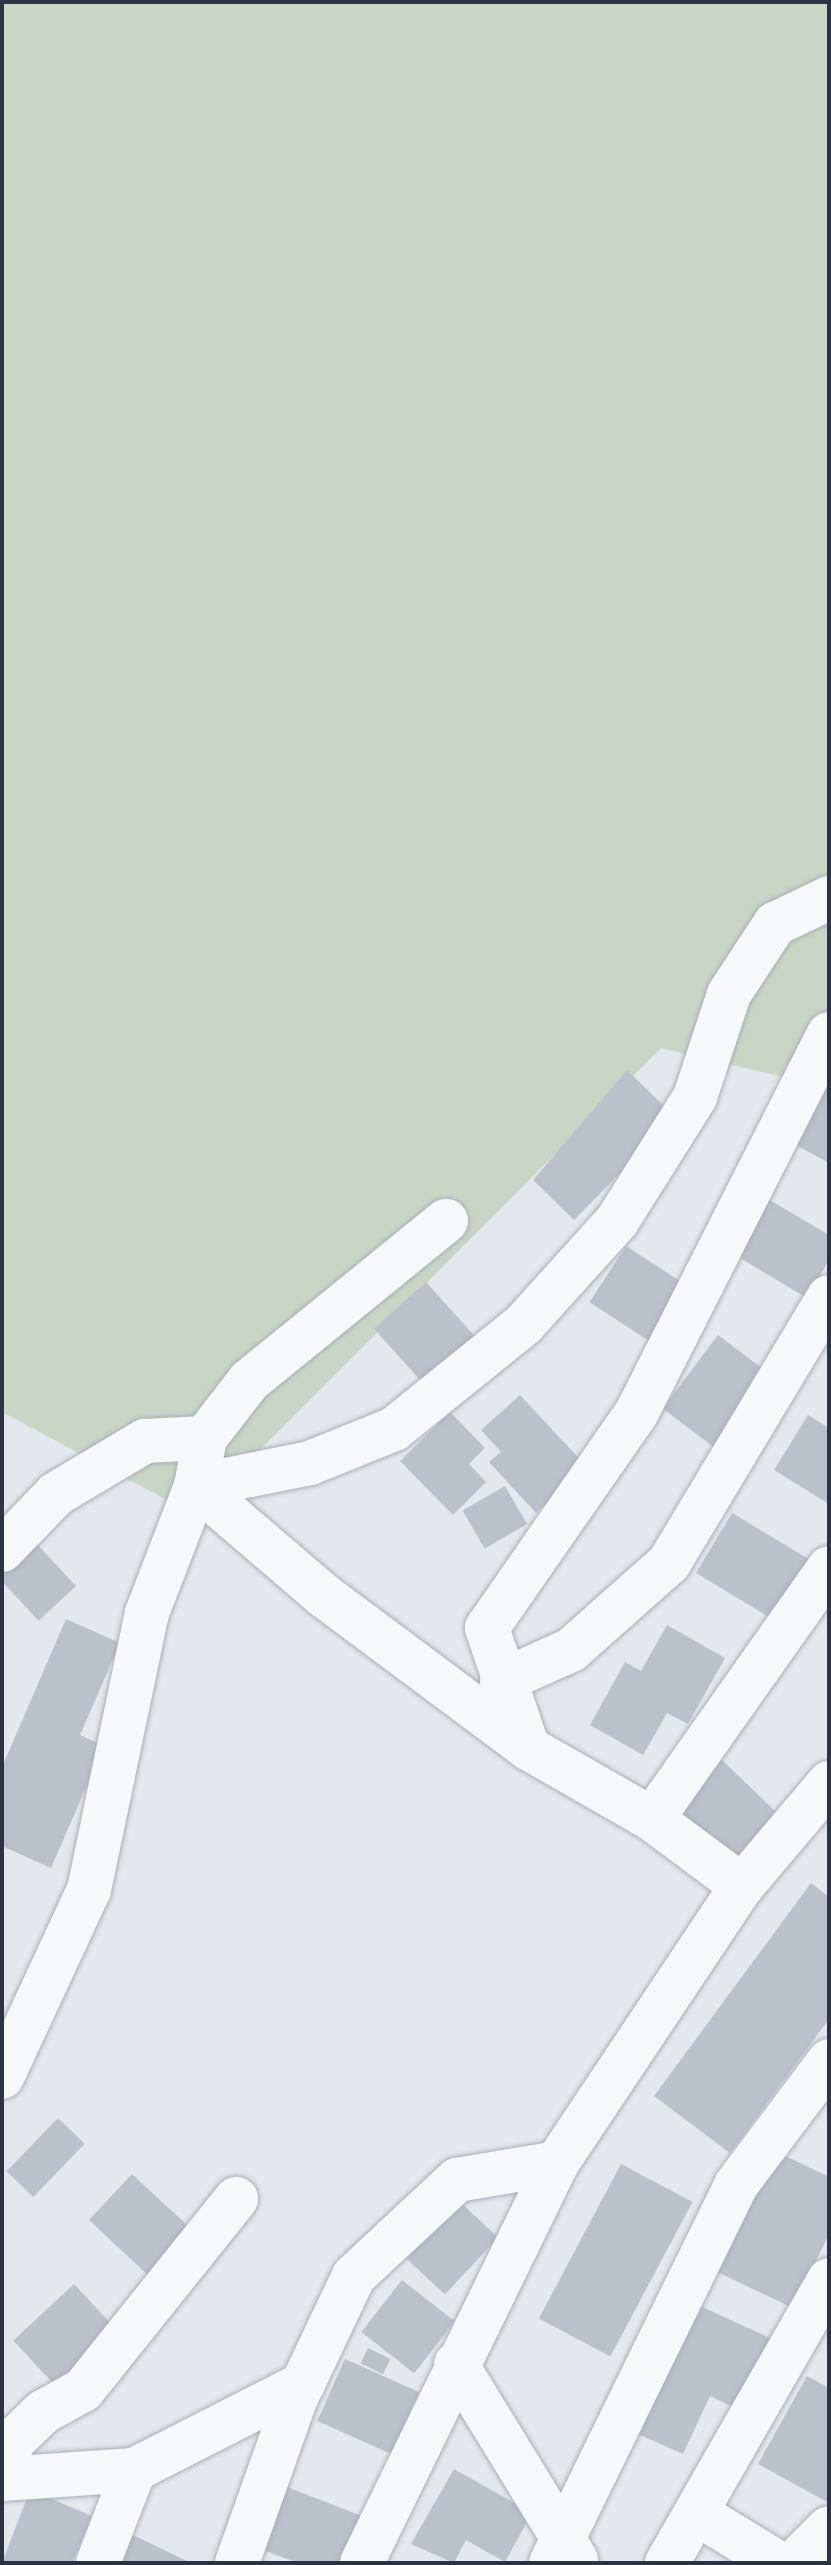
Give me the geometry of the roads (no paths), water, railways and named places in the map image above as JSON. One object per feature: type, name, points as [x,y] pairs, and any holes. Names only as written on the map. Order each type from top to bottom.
[{"type":"street","points":[[196,1486],[310,1463],[394,1429],[524,1324],[617,1221],[664,1147],[695,1097],[729,994],[775,924],[829,898]]},
{"type":"street","points":[[528,1748],[502,1681],[487,1628],[502,1598],[636,1414],[829,1034]]},
{"type":"street","points":[[2,2077],[89,1890],[147,1613],[196,1486],[205,1438],[249,1381],[446,1221]]},
{"type":"street","points":[[502,1681],[571,1650],[669,1563],[829,1297]]},
{"type":"street","points":[[2,1550],[56,1494],[145,1441],[205,1438]]},
{"type":"street","points":[[196,1486],[323,1595],[528,1748],[652,1819],[742,1886]]},
{"type":"street","points":[[652,1819],[829,1568]]},
{"type":"street","points":[[362,2563],[456,2364],[557,2163],[742,1886],[829,1783]]},
{"type":"street","points":[[565,2555],[736,2185],[829,2061]]},
{"type":"street","points":[[237,2563],[303,2384],[354,2276],[457,2180],[557,2163]]},
{"type":"street","points":[[2,2473],[13,2441],[43,2412],[83,2390],[236,2199]]},
{"type":"street","points":[[667,2563],[829,2280]]},
{"type":"street","points":[[456,2364],[565,2555]]},
{"type":"street","points":[[2,2479],[134,2470],[303,2384]]},
{"type":"street","points":[[98,2563],[134,2470]]},
{"type":"street","points":[[696,2513],[778,2563]]},
{"type":"street","points":[[794,2563],[829,2528]]}]
